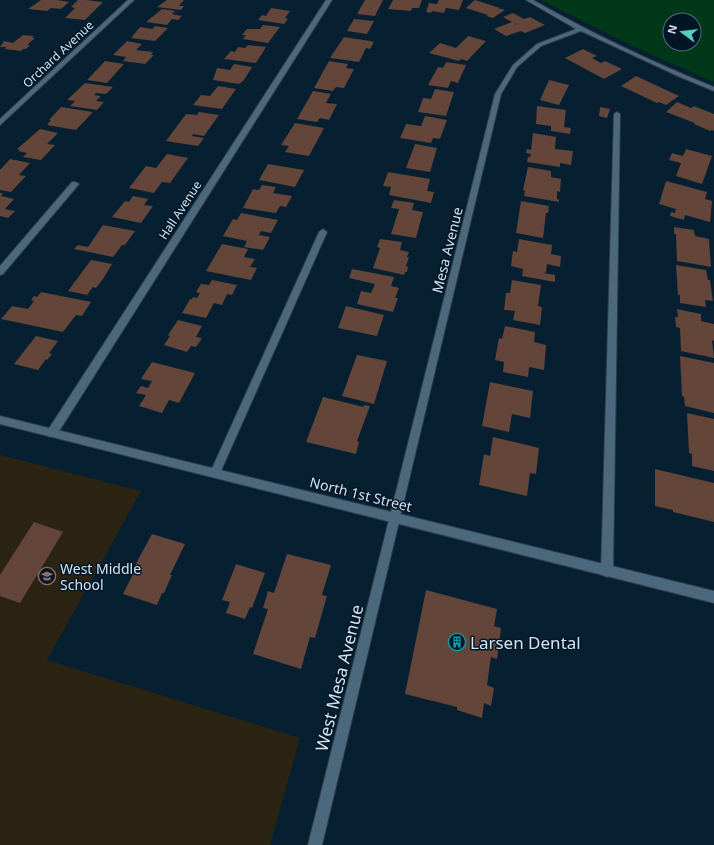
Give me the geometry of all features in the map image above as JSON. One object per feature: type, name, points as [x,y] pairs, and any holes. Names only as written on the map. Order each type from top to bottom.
[{"type":"street","name":"Orchard Avenue","points":[[0,123],[131,0]]},
{"type":"street","name":"Hall Avenue","points":[[52,433],[329,0]]},
{"type":"street","points":[[530,0],[581,29],[682,76],[714,89]]},
{"type":"street","name":"Mesa Avenue","points":[[396,519],[498,94],[514,66],[539,45],[581,29]]},
{"type":"street","points":[[607,571],[617,114]]},
{"type":"street","points":[[0,272],[75,184]]},
{"type":"street","points":[[215,474],[323,232]]},
{"type":"street","name":"North 1st Street","points":[[0,420],[714,597]]},
{"type":"street","name":"West Mesa Avenue","points":[[315,845],[396,519]]},
{"type":"shaded area","name":"West Middle School","points":[[0,455],[141,491],[47,660],[300,738],[270,845],[0,845]]},
{"type":"green space","points":[[541,0],[714,0],[714,82],[634,47]]},
{"type":"building","points":[[41,0],[69,2],[61,9],[51,8],[47,11],[28,9]]},
{"type":"building","points":[[78,0],[103,2],[85,20],[65,18],[75,8],[71,7]]},
{"type":"building","points":[[167,0],[184,0],[179,6],[184,6],[181,10],[157,7]]},
{"type":"building","points":[[365,0],[383,0],[375,16],[357,14]]},
{"type":"building","points":[[393,0],[422,0],[419,8],[412,8],[411,11],[388,9]]},
{"type":"building","points":[[439,0],[463,0],[459,10],[446,8],[444,13],[432,11],[431,13],[426,12],[429,3],[437,4]]},
{"type":"building","points":[[475,0],[505,10],[493,18],[466,8]]},
{"type":"building","points":[[271,8],[290,11],[285,18],[288,19],[284,24],[258,20],[262,15],[266,16]]},
{"type":"building","points":[[162,9],[175,11],[172,14],[182,16],[178,20],[172,19],[167,25],[146,22]]},
{"type":"building","points":[[513,13],[524,19],[530,17],[545,25],[525,33],[521,31],[506,36],[494,29],[512,22],[503,17]]},
{"type":"building","points":[[354,19],[374,21],[367,34],[347,31]]},
{"type":"building","points":[[263,25],[280,27],[268,43],[243,39],[246,35],[242,35],[247,29],[260,29]]},
{"type":"building","points":[[155,26],[168,28],[155,41],[131,38],[140,27],[152,29]]},
{"type":"building","points":[[23,35],[34,36],[32,38],[35,38],[27,45],[30,45],[26,49],[21,51],[0,47],[4,41],[13,43]]},
{"type":"building","points":[[468,36],[486,41],[467,61],[461,59],[459,61],[429,53],[440,43],[456,48]]},
{"type":"building","points":[[344,37],[374,42],[370,49],[366,48],[359,62],[330,58]]},
{"type":"building","points":[[127,41],[142,44],[136,50],[153,52],[151,55],[154,55],[145,64],[123,61],[126,57],[113,55]]},
{"type":"building","points":[[248,45],[266,47],[256,63],[224,59],[231,51],[235,52],[238,47],[245,48]]},
{"type":"building","points":[[583,49],[597,56],[592,58],[601,63],[605,61],[622,69],[604,79],[565,58]]},
{"type":"building","points":[[105,61],[124,64],[107,83],[87,80]]},
{"type":"building","points":[[329,61],[348,64],[346,68],[354,69],[344,88],[336,87],[333,91],[314,88]]},
{"type":"building","points":[[446,62],[466,65],[458,83],[451,81],[448,88],[428,85],[438,67],[443,68]]},
{"type":"building","points":[[234,64],[252,67],[244,80],[239,84],[213,80],[217,68],[230,70]]},
{"type":"building","points":[[636,76],[679,96],[666,105],[659,102],[657,103],[621,86]]},
{"type":"building","points":[[549,80],[569,85],[559,105],[540,100]]},
{"type":"building","points":[[85,83],[113,87],[106,94],[96,93],[94,95],[101,96],[96,101],[104,102],[97,110],[70,106],[75,101],[67,100]]},
{"type":"building","points":[[218,86],[236,89],[222,109],[193,105],[201,95],[210,96]]},
{"type":"building","points":[[435,89],[454,92],[446,116],[418,112],[423,98],[431,99]]},
{"type":"building","points":[[313,91],[331,94],[326,103],[337,104],[329,120],[320,118],[317,122],[297,119]]},
{"type":"building","points":[[677,102],[691,108],[694,106],[714,114],[714,131],[710,131],[694,124],[695,123],[666,112]]},
{"type":"building","points":[[537,106],[566,110],[564,127],[571,128],[570,134],[551,131],[551,126],[536,124]]},
{"type":"building","points":[[61,107],[93,112],[76,130],[47,125],[51,120],[49,120]]},
{"type":"building","points":[[600,107],[610,109],[607,118],[599,116]]},
{"type":"building","points":[[199,112],[219,115],[204,136],[193,134],[192,136],[204,138],[198,146],[166,141],[186,114],[197,115]]},
{"type":"building","points":[[425,116],[447,120],[440,139],[433,138],[431,143],[400,138],[406,124],[421,126]]},
{"type":"building","points":[[295,123],[324,128],[309,156],[285,152],[289,146],[281,145]]},
{"type":"building","points":[[40,129],[58,133],[47,144],[55,145],[41,160],[23,157],[27,153],[18,151],[20,150],[17,149]]},
{"type":"building","points":[[533,133],[556,137],[555,149],[573,151],[571,165],[560,163],[560,167],[527,162],[528,157],[530,157],[531,154],[526,153],[527,149],[531,150]]},
{"type":"building","points":[[415,144],[437,148],[430,172],[406,168]]},
{"type":"building","points":[[686,149],[712,156],[702,184],[676,176],[681,163],[669,160],[672,153],[683,156]]},
{"type":"building","points":[[167,154],[188,158],[170,183],[162,182],[154,193],[129,188],[146,166],[156,168]]},
{"type":"building","points":[[10,159],[30,163],[19,175],[26,176],[11,192],[0,190],[0,170]]},
{"type":"building","points":[[268,164],[304,170],[295,187],[259,180]]},
{"type":"building","points":[[528,167],[551,171],[551,177],[561,179],[560,192],[557,191],[557,199],[559,202],[524,196],[525,191],[523,190]]},
{"type":"building","points":[[388,172],[430,179],[427,191],[434,192],[431,203],[389,195],[391,187],[383,186]]},
{"type":"building","points":[[666,181],[707,192],[705,199],[712,201],[710,222],[685,215],[684,220],[670,216],[671,212],[675,213],[676,209],[659,204]]},
{"type":"building","points":[[262,185],[276,187],[273,193],[292,196],[286,207],[280,206],[276,213],[243,208],[253,189],[259,190]]},
{"type":"building","points":[[0,193],[3,193],[1,196],[14,199],[5,209],[15,211],[8,218],[0,216]]},
{"type":"building","points":[[133,196],[148,199],[144,205],[153,206],[141,223],[112,217],[125,201],[129,202]]},
{"type":"building","points":[[394,200],[414,203],[412,210],[423,212],[416,238],[391,234],[399,209],[391,208]]},
{"type":"building","points":[[521,201],[549,206],[548,213],[546,213],[543,238],[516,233]]},
{"type":"building","points":[[241,213],[278,220],[271,233],[261,231],[259,235],[270,237],[263,250],[244,247],[247,241],[223,236],[233,219],[237,220]]},
{"type":"building","points":[[103,225],[135,231],[125,245],[122,245],[113,257],[74,249],[78,245],[88,247]]},
{"type":"building","points":[[674,227],[694,230],[695,236],[709,239],[711,267],[677,261],[676,234],[674,234]]},
{"type":"building","points":[[380,239],[402,242],[400,250],[409,252],[406,266],[408,267],[407,272],[405,272],[404,275],[373,268],[380,248],[377,247]]},
{"type":"building","points":[[519,239],[552,245],[551,254],[561,256],[560,267],[547,264],[546,272],[544,273],[555,275],[555,282],[522,276],[523,269],[511,266],[513,251],[517,252]]},
{"type":"building","points":[[222,244],[248,249],[244,257],[255,259],[250,267],[257,268],[251,280],[206,271]]},
{"type":"building","points":[[91,260],[112,264],[96,288],[93,287],[87,295],[68,291]]},
{"type":"building","points":[[676,265],[706,270],[708,280],[710,280],[713,301],[705,300],[706,307],[680,303]]},
{"type":"building","points":[[352,269],[394,277],[391,286],[399,288],[395,298],[398,298],[393,312],[357,304],[361,291],[371,293],[375,284],[349,278]]},
{"type":"building","points":[[212,280],[237,285],[232,295],[227,294],[222,305],[214,303],[206,318],[182,313],[190,299],[191,300],[193,297],[197,298],[200,293],[196,292],[201,284],[209,285]]},
{"type":"building","points":[[512,280],[541,285],[538,306],[542,307],[540,325],[513,320],[515,311],[504,310],[506,293],[510,293]]},
{"type":"building","points":[[41,292],[91,302],[82,316],[76,315],[63,332],[1,319],[12,306],[28,309],[34,301],[31,300],[34,296],[37,297]]},
{"type":"building","points":[[346,306],[384,315],[377,336],[338,328]]},
{"type":"building","points":[[677,309],[701,314],[701,321],[714,324],[714,341],[712,340],[714,358],[681,351],[680,328],[676,327],[675,317],[678,317]]},
{"type":"building","points":[[178,320],[202,326],[196,337],[202,338],[196,347],[191,346],[187,352],[164,345],[170,336],[168,335]]},
{"type":"building","points":[[505,326],[535,332],[534,342],[546,345],[544,370],[530,367],[528,377],[503,372],[504,362],[495,360],[499,338],[502,339]]},
{"type":"building","points":[[36,336],[58,341],[49,353],[52,354],[47,360],[46,359],[38,370],[14,364]]},
{"type":"building","points":[[357,355],[387,361],[374,404],[342,396]]},
{"type":"building","points":[[680,356],[714,363],[714,413],[685,406],[684,397],[682,396]]},
{"type":"building","points":[[152,362],[195,373],[179,403],[169,400],[162,413],[139,406],[146,395],[136,393],[141,386],[148,388],[152,381],[141,379]]},
{"type":"building","points":[[490,382],[533,391],[530,418],[512,414],[509,432],[482,426]]},
{"type":"building","points":[[323,397],[364,407],[364,405],[370,406],[357,441],[359,442],[356,454],[306,442]]},
{"type":"building","points":[[687,413],[714,419],[714,471],[692,466],[692,454],[689,453]]},
{"type":"building","points":[[493,437],[539,448],[536,474],[530,473],[527,496],[479,485],[484,454],[490,456]]},
{"type":"building","points":[[655,469],[714,483],[714,522],[655,506]]},
{"type":"building","points":[[34,522],[63,532],[20,603],[0,596],[0,575]]},
{"type":"building","points":[[152,534],[185,544],[170,575],[172,575],[164,593],[162,593],[157,605],[123,594],[134,572],[132,571]]},
{"type":"building","points":[[287,554],[331,565],[322,595],[327,596],[315,638],[310,637],[301,669],[253,654],[268,609],[263,608],[268,591],[274,593]]},
{"type":"building","points":[[236,564],[265,573],[252,608],[250,607],[245,619],[226,613],[230,602],[222,600]]},
{"type":"building","name":"Larsen Dental","points":[[426,590],[497,609],[494,626],[501,628],[497,659],[491,657],[487,685],[494,688],[491,706],[484,703],[482,718],[457,710],[457,707],[405,694]]},
{"type":"place","name":"West Middle School","points":[[47,576]]},
{"type":"place","name":"Larsen Dental","points":[[457,642]]}]
